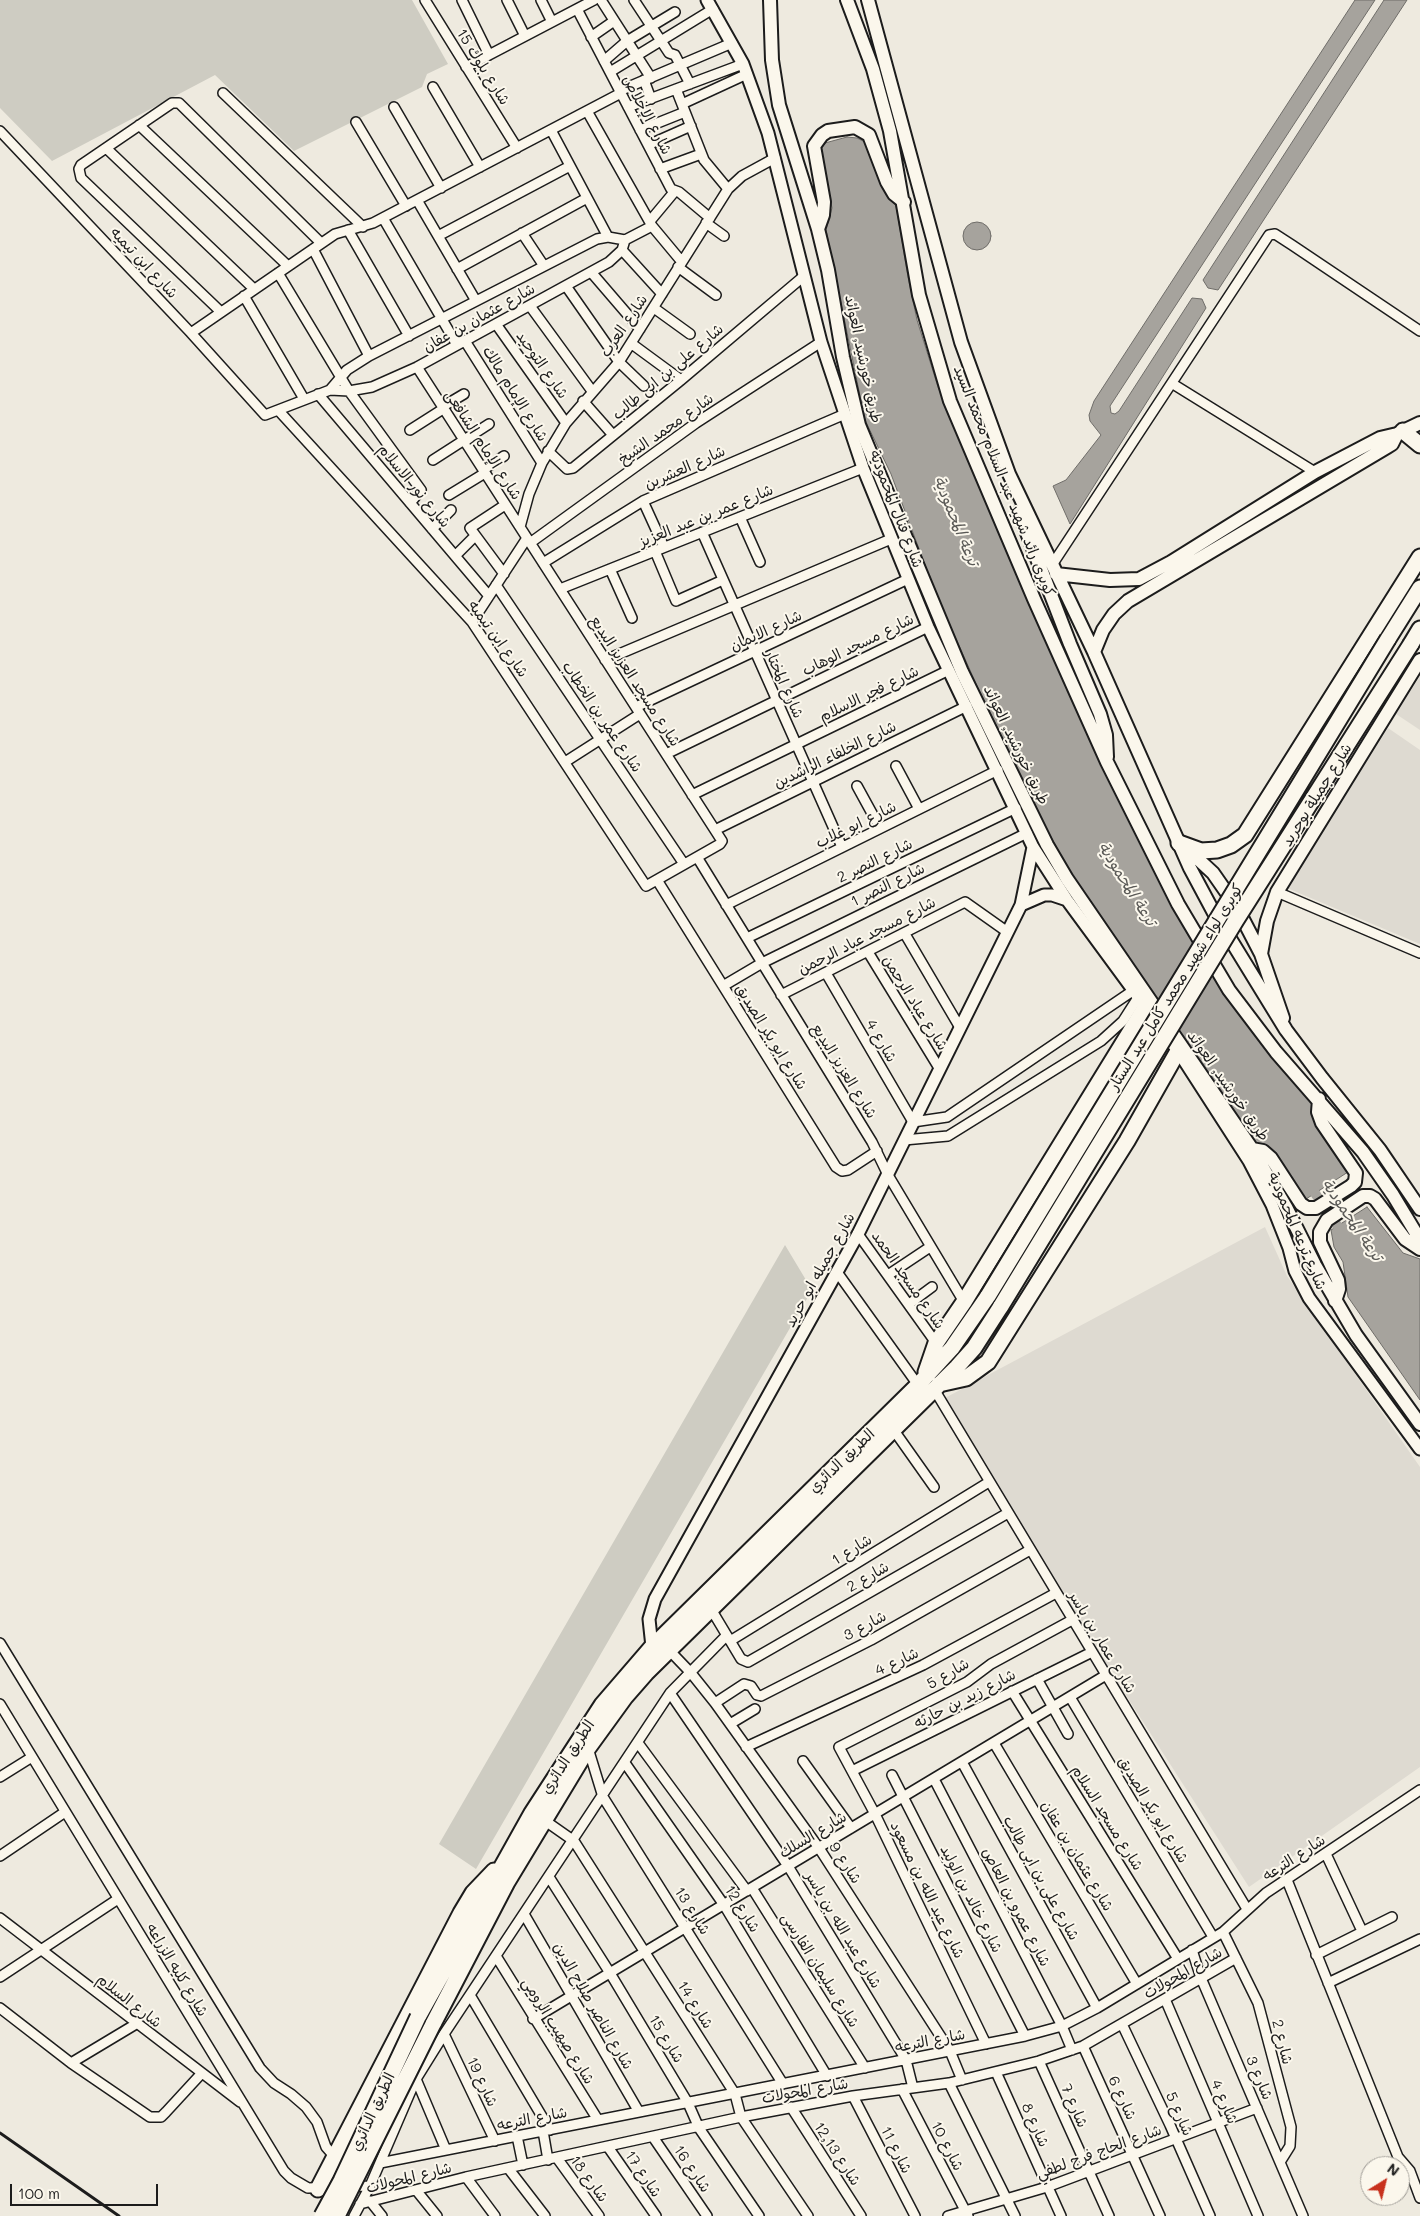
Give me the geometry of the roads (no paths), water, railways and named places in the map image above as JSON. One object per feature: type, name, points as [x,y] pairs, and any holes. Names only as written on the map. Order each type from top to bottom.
[{"type":"main road","name":"طريق خورشيد, العوائد","points":[[770,0],[772,60],[779,105],[818,229],[828,270],[843,357],[859,425],[962,672],[1047,845],[1067,879],[1252,1149],[1286,1207],[1335,1301],[1356,1335],[1420,1424]]},
{"type":"main road","name":"كوبرى رائد شهيد عبد السلام محمد السيد","points":[[848,0],[882,100],[904,202],[919,295],[950,401],[1107,762]]},
{"type":"main road","points":[[868,0],[961,342],[1009,474],[1094,652],[1179,843],[1213,911],[1286,1030],[1380,1150],[1420,1209]]},
{"type":"main road","points":[[818,229],[824,215],[824,202],[814,146],[822,135],[828,132],[856,127],[870,135],[887,182],[894,194],[904,202]]},
{"type":"main road","points":[[1054,570],[1110,580],[1139,579],[1171,562],[1315,472],[1380,438],[1420,423]]},
{"type":"main road","points":[[1400,432],[1420,445]]},
{"type":"main road","points":[[1094,652],[1103,630],[1114,614],[1128,601],[1387,448],[1400,432]]},
{"type":"main road","points":[[1009,474],[1014,497],[1026,532],[1104,724],[1107,762],[1178,904],[1207,956],[1259,1030],[1319,1099],[1373,1166],[1420,1240]]},
{"type":"main road","points":[[1179,843],[1201,851],[1217,850],[1239,841],[1251,829],[1420,557]]},
{"type":"main road","points":[[1139,579],[1145,591]]},
{"type":"main road","name":"كوبرى لواء شهيد محمد كامل عبد الستار","points":[[929,1384],[988,1296],[1420,588]]},
{"type":"main road","name":"كوبرى لواء شهيد محمد كامل عبد الستار","points":[[929,1384],[974,1348],[1232,927],[1420,629]]},
{"type":"main road","name":"شارع جميلة بوحريد","points":[[1261,954],[1267,921],[1276,892],[1420,660]]},
{"type":"main road","points":[[1179,843],[1202,862],[1222,884],[1244,920],[1261,954],[1276,992],[1286,1030]]},
{"type":"main road","points":[[1140,997],[1092,1093],[964,1302],[936,1342],[929,1384],[966,1378],[988,1362],[1135,1127],[1178,1052]]},
{"type":"main road","points":[[1092,1093],[1107,1095],[1120,1102],[1130,1113],[1135,1127]]},
{"type":"main road","points":[[1252,1149],[1263,1151],[1271,1158],[1301,1204],[1307,1208],[1316,1208],[1351,1186],[1355,1182],[1356,1173],[1322,1123],[1318,1112],[1319,1099]]},
{"type":"main road","points":[[1335,1301],[1339,1289],[1338,1280],[1320,1242],[1320,1232],[1326,1220],[1363,1196],[1370,1196],[1375,1199],[1405,1239],[1420,1249]]},
{"type":"main road","name":"الطريق الدائري","points":[[337,2216],[439,2029],[507,1882],[588,1748],[626,1697],[669,1650],[893,1429],[929,1384]]},
{"type":"main road","name":"الطريق الدائري","points":[[322,2216],[418,2017],[532,1813],[580,1736],[602,1705],[652,1647],[929,1384]]},
{"type":"main road","points":[[318,2189],[462,1913],[478,1887],[506,1860]]},
{"type":"street","name":"شارع بلوك 15","points":[[425,0],[516,148]]},
{"type":"street","points":[[462,0],[489,55]]},
{"type":"street","points":[[507,0],[525,36]]},
{"type":"street","points":[[541,0],[552,22]]},
{"type":"street","points":[[466,67],[594,0]]},
{"type":"street","points":[[600,0],[636,56],[647,79],[651,99]]},
{"type":"street","points":[[634,0],[669,53],[675,55],[690,84]]},
{"type":"street","points":[[610,72],[661,41],[710,5]]},
{"type":"street","name":"شارع قنال المحمودية","points":[[710,5],[745,69],[775,158],[821,342],[863,468],[928,627],[1034,847]]},
{"type":"street","name":"شارع الإخلاص","points":[[577,9],[671,189],[679,192],[724,236]]},
{"type":"street","points":[[604,61],[627,41],[675,12]]},
{"type":"street","points":[[591,37],[614,21]]},
{"type":"street","points":[[192,333],[334,234],[363,227],[383,218],[620,92],[732,43]]},
{"type":"street","points":[[628,107],[690,84],[745,69]]},
{"type":"street","points":[[640,130],[683,108],[745,69]]},
{"type":"street","points":[[433,87],[480,167]]},
{"type":"street","points":[[676,89],[707,166],[728,189]]},
{"type":"street","points":[[223,93],[363,227]]},
{"type":"street","points":[[221,312],[81,178],[79,169],[81,165],[172,103],[181,104],[321,243]]},
{"type":"street","points":[[394,107],[441,188]]},
{"type":"street","points":[[587,111],[651,224],[680,265],[716,295]]},
{"type":"street","points":[[356,122],[406,206]]},
{"type":"street","points":[[139,125],[288,266]]},
{"type":"street","points":[[648,145],[691,126]]},
{"type":"street","points":[[551,130],[608,236],[624,245],[662,294]]},
{"type":"street","name":"شارع ابن تيميه","points":[[0,131],[192,333],[266,415]]},
{"type":"street","points":[[106,148],[254,289]]},
{"type":"street","points":[[660,169],[701,154]]},
{"type":"street","name":"شارع العرب","points":[[520,527],[529,494],[542,463],[566,423],[583,401],[619,362],[632,344],[728,189],[758,166],[775,158]]},
{"type":"street","points":[[438,236],[570,166]]},
{"type":"street","points":[[651,224],[674,191]]},
{"type":"street","points":[[457,269],[587,198]]},
{"type":"street","points":[[417,200],[476,301]]},
{"type":"street","name":"شارع الإمام مالك","points":[[383,218],[442,319],[461,343],[542,463]]},
{"type":"street","name":"شارع عثمان بن عفان","points":[[266,415],[330,390],[349,391],[372,387],[417,367],[617,257],[624,245],[651,224]]},
{"type":"street","points":[[348,230],[409,336]]},
{"type":"street","points":[[522,233],[544,266]]},
{"type":"street","points":[[1054,570],[1265,240],[1272,234],[1420,332]]},
{"type":"street","name":"شارع عثمان بن عفان","points":[[330,390],[340,377],[370,356],[597,239],[608,236]]},
{"type":"street","points":[[313,249],[370,356]]},
{"type":"street","points":[[591,272],[640,329]]},
{"type":"street","points":[[278,273],[349,391],[421,490],[410,503]]},
{"type":"street","name":"شارع على بن ابى طالب","points":[[548,451],[566,469],[571,469],[681,380],[804,276]]},
{"type":"street","points":[[566,286],[619,362],[644,386]]},
{"type":"street","points":[[244,296],[304,399]]},
{"type":"street","points":[[530,306],[592,391]]},
{"type":"street","points":[[654,308],[690,334]]},
{"type":"street","name":"شارع التوحيد","points":[[496,324],[566,423]]},
{"type":"street","name":"شارع محمد الشيخ","points":[[529,541],[696,423],[821,342]]},
{"type":"street","points":[[632,344],[681,380]]},
{"type":"street","name":"شارع الإمام الشافعى","points":[[417,367],[529,541]]},
{"type":"street","points":[[1173,384],[1315,472]]},
{"type":"street","name":"شارع نور الاسلام","points":[[318,394],[489,596]]},
{"type":"street","points":[[410,430],[464,394]]},
{"type":"street","points":[[583,401],[614,435]]},
{"type":"street","name":"شارع ابن تيميه","points":[[278,410],[472,622],[565,762],[643,885],[646,886],[657,880]]},
{"type":"street","name":"شارع العشرين","points":[[543,563],[643,501],[845,414]]},
{"type":"street","points":[[433,460],[490,424]]},
{"type":"street","points":[[449,495],[504,456]]},
{"type":"street","name":"شارع عمر بن عبد العزيز","points":[[560,589],[863,468]]},
{"type":"street","points":[[643,501],[664,547]]},
{"type":"street","points":[[504,574],[474,536],[471,527],[505,504]]},
{"type":"street","points":[[432,530],[451,510]]},
{"type":"street","points":[[740,517],[760,562]]},
{"type":"street","name":"شارع المختار","points":[[702,532],[842,847]]},
{"type":"street","points":[[455,556],[474,536]]},
{"type":"street","points":[[605,660],[891,539]]},
{"type":"street","points":[[472,622],[496,585],[529,541]]},
{"type":"street","name":"شارع مسجد العزيز البديع","points":[[529,541],[721,839],[720,844],[697,857]]},
{"type":"street","points":[[655,551],[676,601],[723,580]]},
{"type":"street","points":[[610,569],[632,618]]},
{"type":"street","name":"شارع الايمان","points":[[565,762],[638,711],[755,652],[908,579]]},
{"type":"street","name":"شارع عمر بن الخطاب","points":[[496,585],[684,864]]},
{"type":"street","name":"شارع مسجد الوهاب","points":[[666,754],[928,627]]},
{"type":"street","name":"شارع فجر الاسلام","points":[[692,795],[950,670]]},
{"type":"street","name":"شارع الخلفاء الراشدين","points":[[715,830],[967,706]]},
{"type":"street","points":[[896,766],[919,809]]},
{"type":"street","name":"شارع ابو غلاب","points":[[726,905],[998,770]]},
{"type":"street","points":[[857,786],[880,828]]},
{"type":"street","name":"شارع النصر 2","points":[[747,938],[1016,808]]},
{"type":"street","name":"شارع النصر 1","points":[[723,986],[762,963],[1027,833]]},
{"type":"street","name":"شارع ترعه المحمودية","points":[[1034,847],[1067,900],[1140,997],[1178,1052],[1261,1182],[1282,1228],[1295,1271],[1309,1298],[1420,1449]]},
{"type":"street","name":"شارع جميله ابو حريد","points":[[652,1647],[649,1619],[655,1598],[858,1234],[888,1175],[959,1026],[1021,905],[1034,847]]},
{"type":"street","points":[[657,880],[697,857]]},
{"type":"street","name":"شارع العزيز البديع","points":[[697,857],[877,1151],[888,1175],[964,1302]]},
{"type":"street","name":"شارع ابو بكر الصديق","points":[[657,880],[836,1167],[842,1171],[848,1170],[877,1151]]},
{"type":"street","points":[[1276,892],[1420,953]]},
{"type":"street","points":[[1021,905],[1044,894],[1067,900]]},
{"type":"street","name":"شارع مسجد عباد الرحمن","points":[[781,995],[965,902],[1006,931]]},
{"type":"street","points":[[905,934],[959,1026]]},
{"type":"street","name":"شارع عباد الرحمن","points":[[868,952],[939,1068]]},
{"type":"street","name":"شارع 4","points":[[826,973],[912,1122]]},
{"type":"street","points":[[912,1122],[947,1117],[1140,997]]},
{"type":"street","points":[[904,1140],[948,1136],[1107,1036],[1123,1021],[1140,997]]},
{"type":"street","name":"شارع مسجد الحمد","points":[[858,1234],[936,1342]]},
{"type":"street","points":[[888,1275],[930,1247]]},
{"type":"street","name":"شارع عمار بن ياسر","points":[[837,1272],[929,1384],[1247,1909]]},
{"type":"street","points":[[909,1304],[932,1287]]},
{"type":"street","points":[[893,1429],[934,1487]]},
{"type":"street","name":"شارع 1","points":[[354,2216],[370,2186],[439,2029],[470,1996],[670,1693],[728,1639],[989,1482]]},
{"type":"street","name":"شارع 2","points":[[728,1639],[741,1659],[748,1662],[1008,1513]]},
{"type":"street","name":"شارع 3","points":[[715,1703],[744,1684],[751,1686],[757,1695],[761,1696],[870,1640],[1030,1550]]},
{"type":"street","name":"شارع 4","points":[[746,1747],[923,1665],[1056,1593]]},
{"type":"street","points":[[711,1609],[728,1639]]},
{"type":"street","name":"شارع 5","points":[[840,1749],[841,1744],[967,1682],[991,1664],[1072,1620]]},
{"type":"street","name":"شارع كليه الزراعه","points":[[0,1643],[260,2068],[274,2084],[291,2094],[306,2107],[317,2122],[326,2146],[334,2156]]},
{"type":"street","name":"شارع 9","points":[[669,1650],[691,1673],[715,1703],[819,1848],[950,2051],[962,2080]]},
{"type":"street","name":"شارع زيد بن حارثه","points":[[852,1771],[1092,1652]]},
{"type":"street","name":"شارع السلك","points":[[534,2019],[1106,1675]]},
{"type":"street","points":[[1037,1679],[1068,1734]]},
{"type":"street","name":"شارع مسجد السلام","points":[[1012,1691],[1178,1959]]},
{"type":"street","name":"شارع عبد الله بن ياسر","points":[[670,1693],[788,1866],[906,2060],[913,2088]]},
{"type":"street","name":"شارع ابو بكر الصديق","points":[[1070,1697],[1213,1937]]},
{"type":"street","name":"شارع كليه الزراعه","points":[[0,1704],[284,2171],[299,2184],[318,2189],[370,2186]]},
{"type":"street","points":[[730,1724],[755,1709]]},
{"type":"street","name":"شارع عثمان بن عفان","points":[[994,1742],[1136,1984]]},
{"type":"street","name":"شارع سليمان الفارسى","points":[[638,1743],[749,1889],[865,2068]]},
{"type":"street","name":"شارع 13","points":[[588,1748],[603,1797],[783,2084]]},
{"type":"street","name":"شارع عبد الله بن مسعود","points":[[840,1749],[875,1814],[986,2044]]},
{"type":"street","points":[[0,1777],[32,1757]]},
{"type":"street","points":[[803,1761],[851,1828]]},
{"type":"street","name":"شارع على بن ابى طالب","points":[[962,1762],[1097,2008]]},
{"type":"street","name":"شارع 12","points":[[625,1763],[724,1905],[826,2076]]},
{"type":"street","name":"شارع خالد بن الوليد","points":[[892,1775],[1026,2036]]},
{"type":"street","name":"شارع عمرو بن العاص","points":[[934,1778],[1062,2026],[1072,2050]]},
{"type":"street","name":"شارع الترعه","points":[[380,2163],[1026,2036],[1062,2026],[1097,2008],[1223,1932],[1266,1893],[1420,1790]]},
{"type":"street","points":[[0,1856],[65,1812]]},
{"type":"street","name":"شارع 14","points":[[544,1820],[574,1841],[735,2094],[741,2117],[808,2216]]},
{"type":"street","points":[[1326,1854],[1362,1932]]},
{"type":"street","name":"شارع 15","points":[[549,1877],[610,1973],[688,2103],[699,2128],[759,2216]]},
{"type":"street","points":[[1287,1880],[1398,2157],[1410,2171],[1420,2198]]},
{"type":"street","points":[[0,1977],[118,1899]]},
{"type":"street","name":"شارع الناصر صلاح الدين","points":[[524,1914],[639,2112]]},
{"type":"street","points":[[1316,1954],[1392,1917]]},
{"type":"street","name":"شارع السلام","points":[[0,1918],[201,2074],[243,2104]]},
{"type":"street","name":"شارع 2","points":[[1223,1932],[1258,2003],[1291,2127],[1290,2146],[1280,2162]]},
{"type":"street","points":[[1328,1983],[1420,1939]]},
{"type":"street","name":"شارع 3","points":[[1192,1950],[1201,1978],[1280,2162],[1300,2215]]},
{"type":"street","name":"شارع صهيب الرومي","points":[[496,1956],[598,2120]]},
{"type":"street","name":"شارع المحولات","points":[[360,2204],[466,2177],[699,2128],[741,2117],[853,2096],[962,2080],[1039,2061],[1083,2046],[1236,1958]]},
{"type":"street","points":[[470,1996],[546,2131],[553,2159]]},
{"type":"street","name":"شارع 4","points":[[1165,1999],[1258,2216]]},
{"type":"street","points":[[0,2008],[71,2063],[150,2117],[155,2118],[166,2112],[201,2074]]},
{"type":"street","points":[[71,2063],[136,2024]]},
{"type":"street","name":"شارع 5","points":[[1122,2024],[1210,2216]]},
{"type":"street","name":"شارع 19","points":[[439,2029],[495,2141]]},
{"type":"street","name":"شارع 6","points":[[1083,2046],[1160,2216]]},
{"type":"street","name":"شارع 7","points":[[1039,2061],[1087,2172],[1109,2216]]},
{"type":"street","name":"شارع 8","points":[[996,2072],[1061,2216]]},
{"type":"street","points":[[416,2079],[446,2150]]},
{"type":"street","points":[[949,2082],[1016,2216]]},
{"type":"street","name":"شارع 10","points":[[902,2089],[966,2213]]},
{"type":"street","name":"شارع 11","points":[[853,2096],[915,2216]]},
{"type":"street","name":"شارع 12,13","points":[[791,2107],[861,2216]]},
{"type":"street","name":"شارع الحاج فرج لطفي","points":[[948,2216],[966,2213],[1006,2197],[1047,2187],[1257,2108]]},
{"type":"street","points":[[517,2136],[523,2165]]},
{"type":"street","name":"شارع 16","points":[[653,2137],[707,2216]]},
{"type":"street","name":"شارع 17","points":[[608,2147],[656,2216]]},
{"type":"street","name":"شارع 18","points":[[553,2159],[599,2216]]},
{"type":"street","points":[[508,2168],[545,2216]]},
{"type":"street","points":[[466,2177],[495,2216]]},
{"type":"street","points":[[416,2190],[437,2216]]},
{"type":"street","points":[[370,2201],[382,2216]]},
{"type":"water","points":[[1355,0],[1375,0],[1110,406],[1111,413],[1115,414],[1119,411],[1192,298],[1202,299],[1206,308],[1070,524],[1053,486],[1066,480],[1101,435],[1090,421],[1089,415],[1094,401]]},
{"type":"water","points":[[1384,0],[1407,0],[1218,290],[1208,288],[1203,280]]},
{"type":"water","points":[[847,137],[857,138],[865,142],[886,195],[896,206],[917,320],[938,387],[1021,584],[1100,760],[1188,935],[1247,1025],[1312,1101],[1316,1122],[1348,1172],[1306,1199],[1273,1150],[1265,1144],[1254,1142],[1079,888],[1045,826],[978,688],[936,594],[891,474],[865,420],[826,230],[832,208],[821,149],[825,143]]},
{"type":"water","points":[[977,222],[987,226],[991,236],[987,246],[977,250],[967,246],[963,236],[967,226]]},
{"type":"water","points":[[1367,1207],[1403,1253],[1420,1259],[1420,1400],[1348,1297],[1343,1262],[1334,1247],[1331,1230]]},
{"type":"waterway","name":"ترعة المحمودية","points":[[1308,1183],[1345,1237]]},
{"type":"railway","points":[[0,2133],[119,2216]]}]
